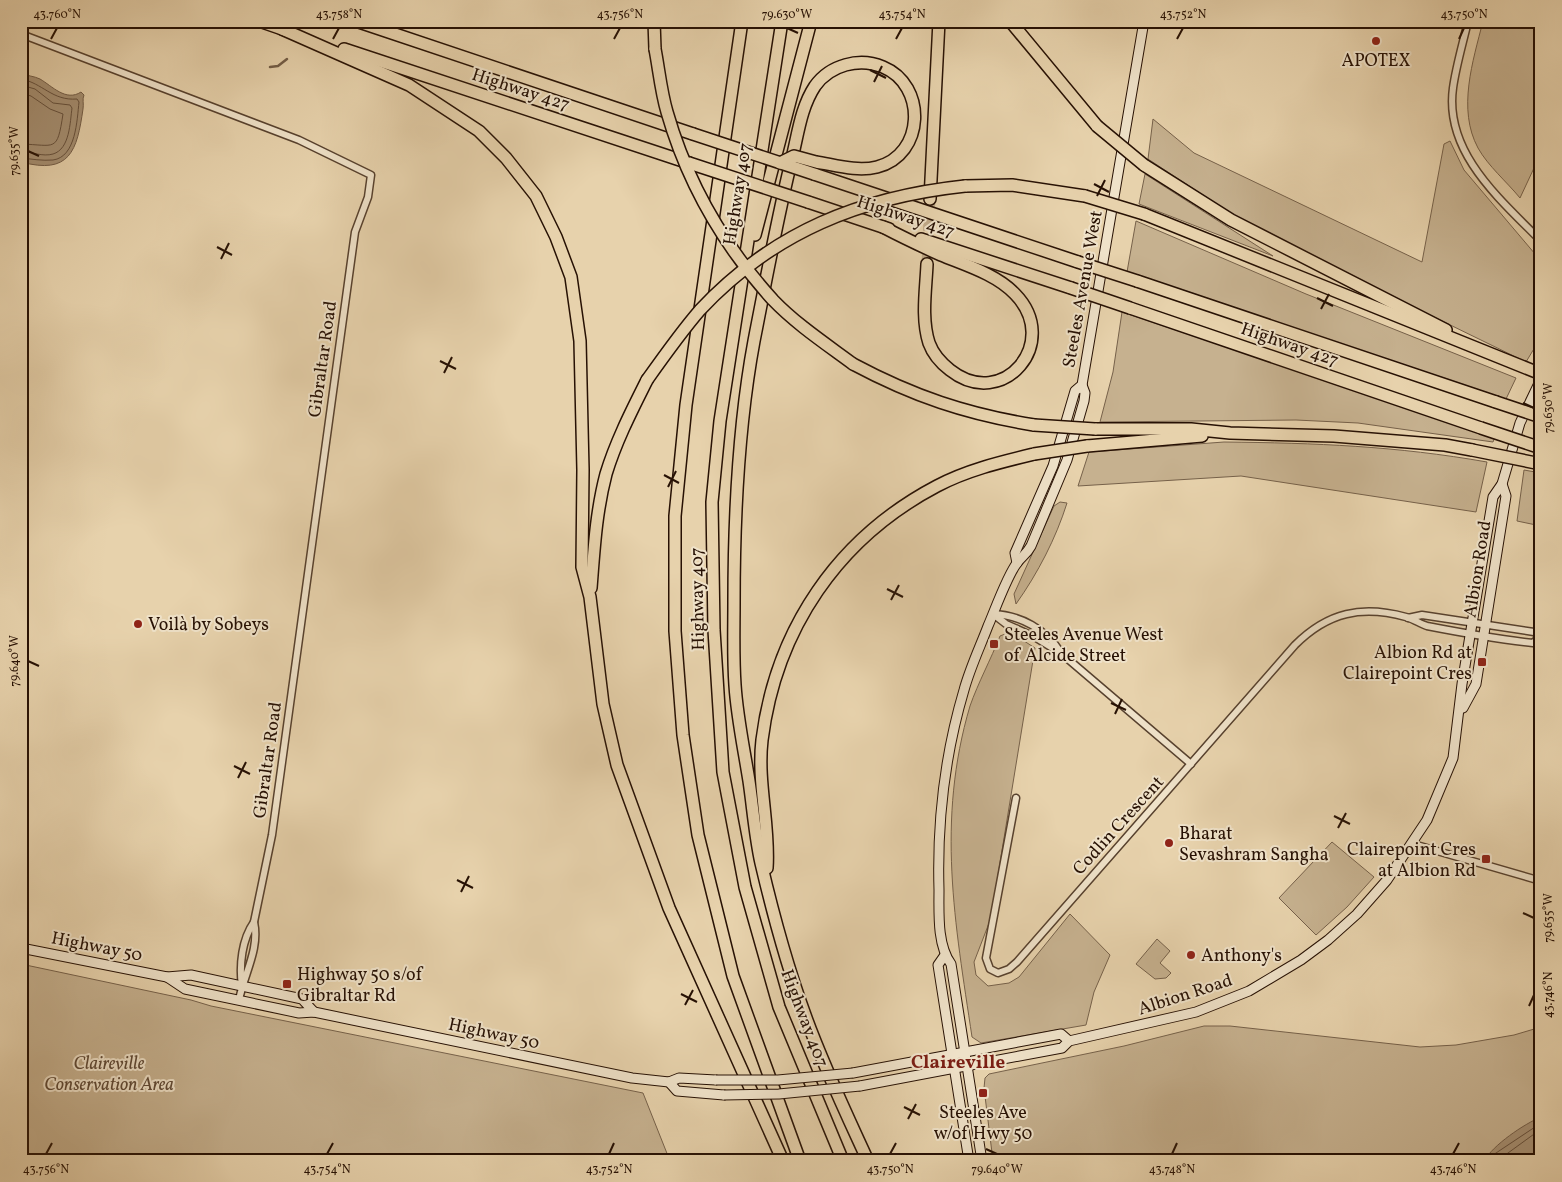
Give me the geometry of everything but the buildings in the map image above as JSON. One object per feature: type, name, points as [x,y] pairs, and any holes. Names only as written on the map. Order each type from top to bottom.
[{"type":"highway","name":"Highway 427","points":[[259,21],[1071,288],[1541,448]]},
{"type":"highway","name":"Highway 427","points":[[356,21],[1541,417]]},
{"type":"highway","points":[[654,21],[655,49],[667,112],[691,180],[726,242],[774,301],[815,336],[853,364],[925,399],[991,418],[1034,426],[1095,430],[1191,429],[1230,433],[1334,436],[1445,445],[1541,464]]},
{"type":"highway","name":"Highway 407","points":[[742,21],[686,405],[675,516],[675,631],[683,735],[698,835],[733,976],[800,1161]]},
{"type":"highway","name":"Highway 407","points":[[782,21],[720,421],[712,502],[714,630],[723,772],[745,887],[778,1007],[843,1161]]},
{"type":"highway","points":[[739,300],[811,21]]},
{"type":"highway","points":[[930,199],[939,21]]},
{"type":"highway","points":[[1010,21],[1097,126],[1144,165],[1232,220],[1333,274],[1514,364]]},
{"type":"highway","points":[[282,29],[409,85],[446,108],[485,138],[506,158],[536,196],[556,237],[572,286],[580,341],[583,470],[582,567],[590,597],[603,704],[617,765],[669,908],[783,1161]]},
{"type":"highway","points":[[780,163],[794,156],[816,162],[861,169],[880,166],[896,157],[906,146],[914,131],[914,99],[897,76],[884,67],[870,63],[854,63],[834,68],[816,85],[804,109],[778,214],[747,376],[734,514],[735,687],[760,861],[804,1014],[831,1082],[868,1161]]},
{"type":"highway","points":[[590,597],[596,525],[606,474],[625,425],[647,380],[700,311],[731,281],[765,254],[787,241],[840,214],[881,200],[922,190],[965,186],[1012,185],[1085,196],[1144,214],[1541,374]]},
{"type":"highway","points":[[883,226],[917,244],[987,275],[1014,292],[1028,310],[1033,333],[1030,352],[1020,367],[1001,381],[977,383],[958,376],[940,361],[929,344],[925,319],[927,264]]},
{"type":"highway","points":[[767,882],[768,859],[762,801],[762,741],[774,680],[793,629],[820,586],[850,551],[892,515],[937,486],[990,464],[1034,454],[1087,446],[1230,433]]},
{"type":"main road","name":"Steeles Avenue West","points":[[982,1161],[951,964],[944,955],[940,921],[938,868],[940,817],[946,771],[964,689],[993,614],[1017,563],[1015,553],[1053,466],[1075,391],[1082,385],[1144,21]]},
{"type":"main road","name":"Albion Road","points":[[954,1069],[1062,1048],[1069,1041],[1196,1012],[1220,1004],[1265,982],[1308,955],[1357,914],[1388,880],[1427,820],[1446,779],[1453,758],[1470,634],[1493,498],[1502,484],[1520,423],[1541,379]]},
{"type":"main road","name":"Albion Road","points":[[1460,714],[1476,684],[1506,496],[1502,484]]},
{"type":"main road","name":"Highway 50","points":[[21,948],[167,977],[191,975],[302,999],[314,1012]]},
{"type":"main road","name":"Steeles Avenue West","points":[[944,955],[938,965],[969,1161]]},
{"type":"main road","name":"Highway 50","points":[[167,977],[185,989],[299,1013],[314,1012],[632,1078],[669,1082],[679,1078],[778,1080],[853,1073],[965,1052]]},
{"type":"main road","name":"Albion Road","points":[[965,1052],[1061,1034],[1069,1041]]},
{"type":"main road","name":"Highway 50","points":[[669,1082],[677,1091],[724,1095],[789,1094],[860,1086],[954,1069]]},
{"type":"street","points":[[1468,21],[1453,89],[1456,130],[1471,162],[1483,179],[1541,241]]},
{"type":"street","name":"Gibraltar Road","points":[[21,34],[299,140],[371,175],[368,196],[355,232],[272,835],[254,922],[248,931],[240,969],[242,986],[239,1000]]},
{"type":"street","name":"Codlin Crescent","points":[[1016,798],[986,958],[990,969],[998,973],[1009,969],[1017,962],[1295,645],[1315,627],[1336,616],[1356,612],[1382,613],[1408,618],[1420,624],[1483,637],[1533,642],[1541,637],[1534,632],[1422,615],[1408,618]]},
{"type":"street","points":[[993,614],[1010,615],[1037,628],[1054,641],[1062,654],[1191,764]]},
{"type":"street","points":[[1413,844],[1541,881]]},
{"type":"green space","points":[[1483,21],[1541,21],[1541,153],[1520,198],[1487,161],[1478,148],[1472,133],[1468,101],[1469,85],[1471,68]]},
{"type":"green space","points":[[1153,119],[1194,153],[1422,262],[1444,144],[1450,141],[1464,170],[1541,261],[1541,337],[1526,362],[1399,300],[1232,214],[1148,159]]},
{"type":"green space","points":[[1145,174],[1273,256],[1139,204]]},
{"type":"green space","points":[[1136,221],[1306,294],[1516,378],[1506,399],[1127,272]]},
{"type":"green space","points":[[1122,312],[1495,437],[1493,442],[1358,423],[1296,420],[1100,422],[1113,372]]},
{"type":"green space","points":[[1224,442],[1356,446],[1420,452],[1487,462],[1476,512],[1241,476],[1078,486],[1089,452]]},
{"type":"green space","points":[[1524,470],[1541,473],[1541,526],[1517,521]]},
{"type":"green space","points":[[1060,502],[1067,503],[1052,542],[1039,568],[1016,604],[1014,594],[1054,506]]},
{"type":"green space","points":[[1005,634],[1021,639],[1035,648],[991,918],[974,962],[976,975],[988,986],[1009,983],[1019,977],[1070,914],[1110,955],[1094,992],[1086,1025],[981,1043],[972,1037],[960,953],[952,872],[951,831],[960,749],[970,706],[1000,636]]},
{"type":"green space","points":[[1332,842],[1374,877],[1347,907],[1316,935],[1279,898]]},
{"type":"green space","points":[[1157,939],[1170,951],[1160,963],[1171,973],[1166,978],[1155,979],[1136,964]]},
{"type":"green space","name":"Claireville Conservation Area","points":[[21,964],[191,1000],[211,1006],[643,1093],[670,1161],[21,1161]]},
{"type":"green space","points":[[1204,1026],[1230,1026],[1420,1047],[1456,1045],[1514,1035],[1541,1027],[1541,1161],[993,1161],[984,1088],[985,1078],[989,1074],[1124,1046]]},
{"type":"water","points":[[21,73],[40,79],[59,92],[75,95],[81,92],[84,95],[78,137],[74,148],[61,162],[51,165],[37,165],[21,162]]},
{"type":"water","points":[[1541,1117],[1541,1161],[1484,1161],[1494,1148],[1526,1125]]},
{"type":"waterway","points":[[270,67],[278,66],[287,59]]},
{"type":"tunnel","points":[[927,264],[930,199]]},
{"type":"place","name":"APOTEX","points":[[1376,41]]},
{"type":"place","name":"Voilà by Sobeys","points":[[138,624]]},
{"type":"place","name":"Steeles Avenue West of Alcide Street","points":[[994,644]]},
{"type":"place","name":"Albion Rd at Clairepoint Cres","points":[[1482,662]]},
{"type":"place","name":"Bharat Sevashram Sangha","points":[[1169,843]]},
{"type":"place","name":"Clairepoint Cres at Albion Rd","points":[[1486,859]]},
{"type":"place","name":"Anthony's","points":[[1191,955]]},
{"type":"place","name":"Highway 50 s/of Gibraltar Rd","points":[[287,984]]},
{"type":"place","name":"Steeles Ave w/of Hwy 50","points":[[983,1093]]},
{"type":"district","name":"Claireville","points":[[958,1061]]}]
